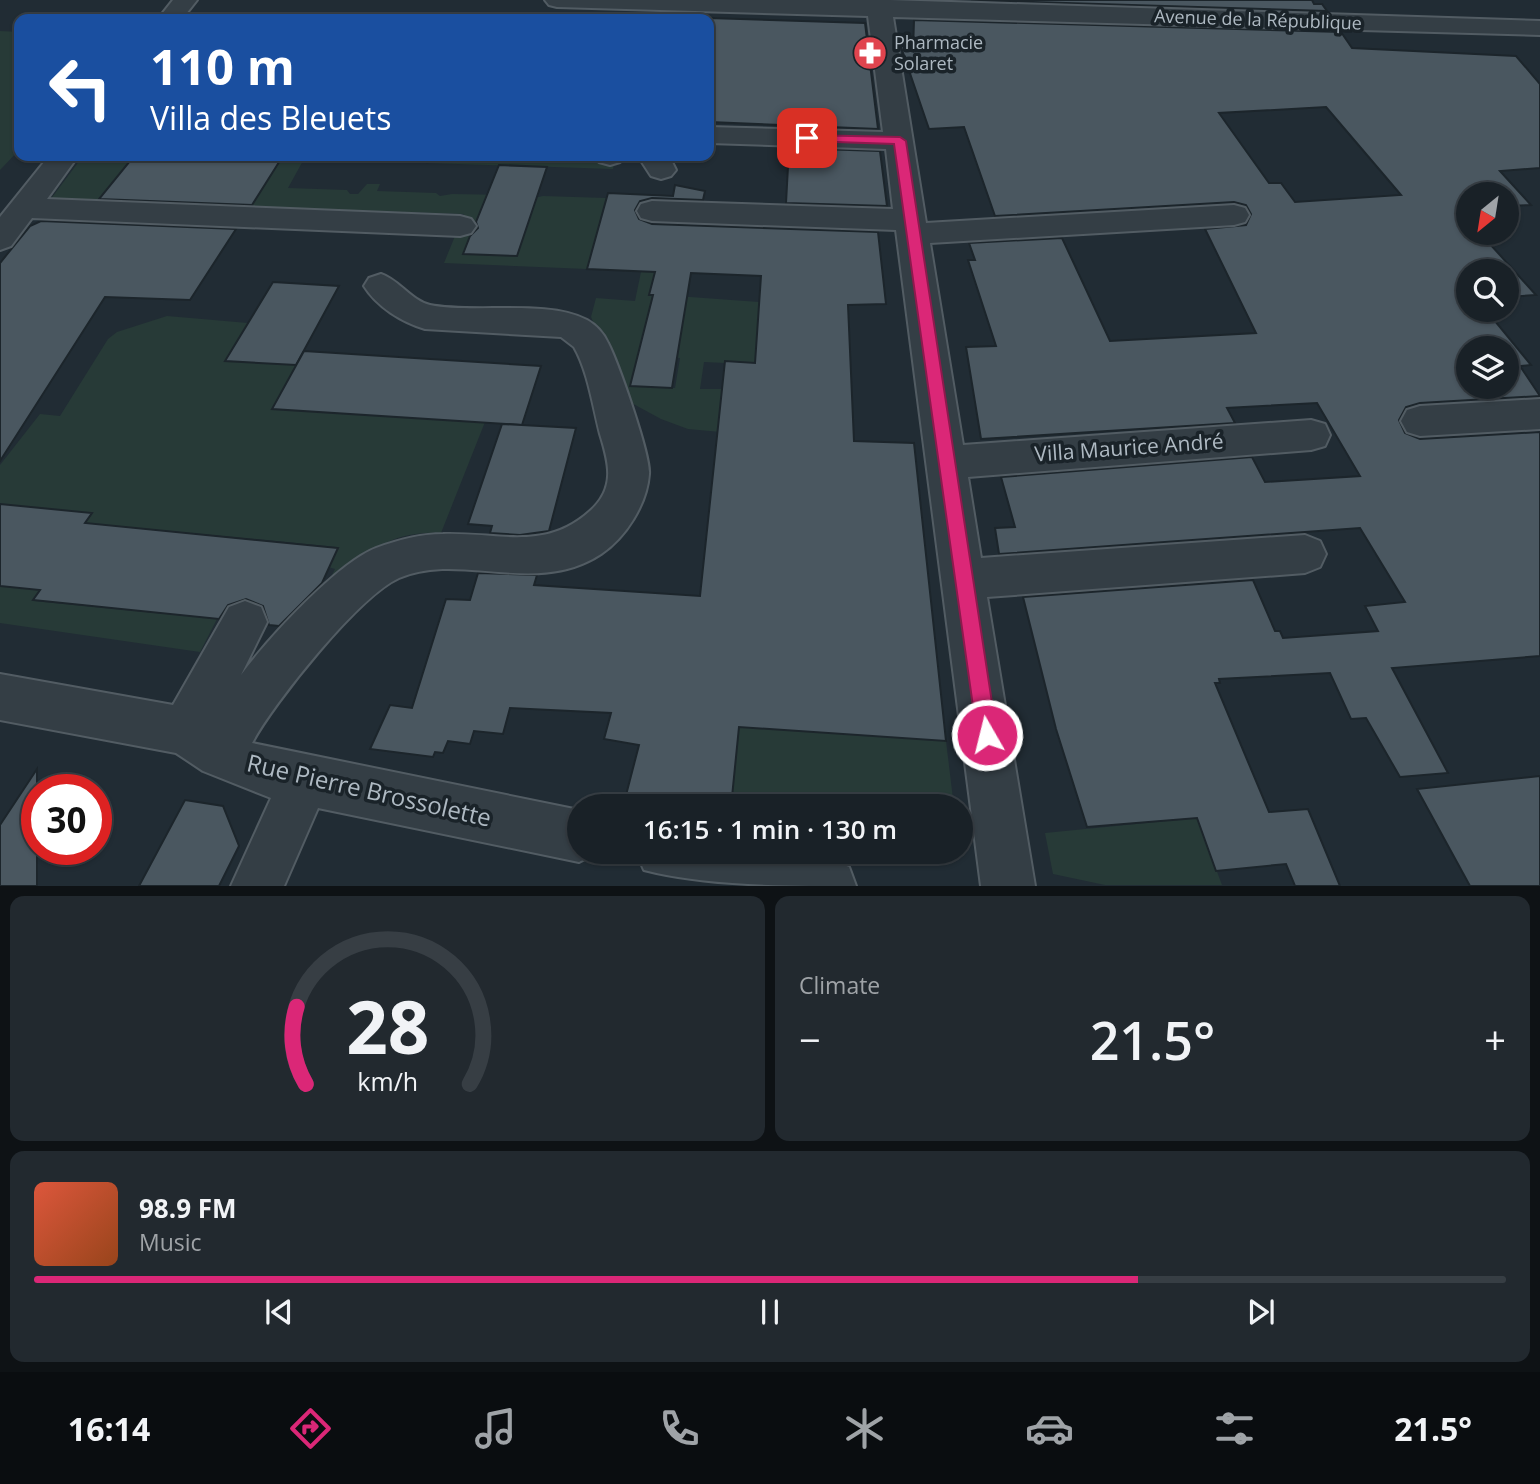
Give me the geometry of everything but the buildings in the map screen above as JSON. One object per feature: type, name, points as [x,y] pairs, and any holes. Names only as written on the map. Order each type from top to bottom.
[{"type":"street","points":[[174,14],[185,0]]},
{"type":"street","name":"Avenue de la République","points":[[557,0],[879,5],[1540,28]]},
{"type":"street","points":[[879,5],[1008,886]]},
{"type":"street","points":[[714,135],[900,141]]},
{"type":"street","points":[[0,239],[60,161]]},
{"type":"street","points":[[24,208],[460,226]]},
{"type":"street","points":[[660,211],[912,227],[1234,215]]},
{"type":"street","points":[[202,743],[257,690],[348,591],[369,573],[406,556],[435,552],[539,556],[578,547],[602,530],[623,503],[629,484],[629,467],[592,345],[586,337],[575,328],[564,325],[425,317],[413,312],[381,286]]},
{"type":"street","points":[[1420,421],[1540,414]]},
{"type":"street","name":"Villa Maurice André","points":[[947,462],[1311,435]]},
{"type":"street","points":[[964,579],[1306,554]]},
{"type":"street","points":[[202,743],[245,622]]},
{"type":"street","name":"Rue Pierre Brossolette","points":[[0,697],[202,743],[264,772],[305,782],[567,834]]},
{"type":"street","points":[[257,886],[305,782]]},
{"type":"street","points":[[721,864],[830,886]]},
{"type":"green space","points":[[0,31],[14,32],[14,155],[0,170]]},
{"type":"green space","points":[[79,161],[303,161],[288,188],[347,190],[350,194],[358,194],[367,184],[380,184],[377,191],[436,193],[440,196],[452,194],[514,195],[530,199],[543,196],[606,198],[587,269],[444,263],[464,214],[50,200]]},
{"type":"green space","points":[[366,161],[615,161],[613,169]]},
{"type":"green space","points":[[641,272],[655,272],[649,294],[759,302],[757,344],[765,436],[688,429],[661,419],[626,400],[591,317],[596,298],[635,301]],"holes":[[[638,356],[680,358],[675,388],[630,386]],[[704,362],[725,363],[723,389],[700,389]]]},
{"type":"green space","points":[[167,316],[248,323],[225,361],[296,365],[273,409],[485,422],[441,533],[422,533],[393,540],[329,581],[335,569],[328,567],[337,547],[85,523],[91,513],[0,504],[0,465],[40,414],[60,416],[108,339],[117,332]]},
{"type":"green space","points":[[0,586],[40,590],[34,601],[217,619],[200,652],[0,623]]},
{"type":"green space","points":[[739,727],[946,741],[952,794],[732,794]]},
{"type":"green space","points":[[1197,818],[1222,885],[1105,885],[1053,874],[1045,833]]},
{"type":"place","name":"Pharmacie Solaret","points":[[870,53]]},
{"type":"route","points":[[807,138],[900,141],[987,735]]}]
